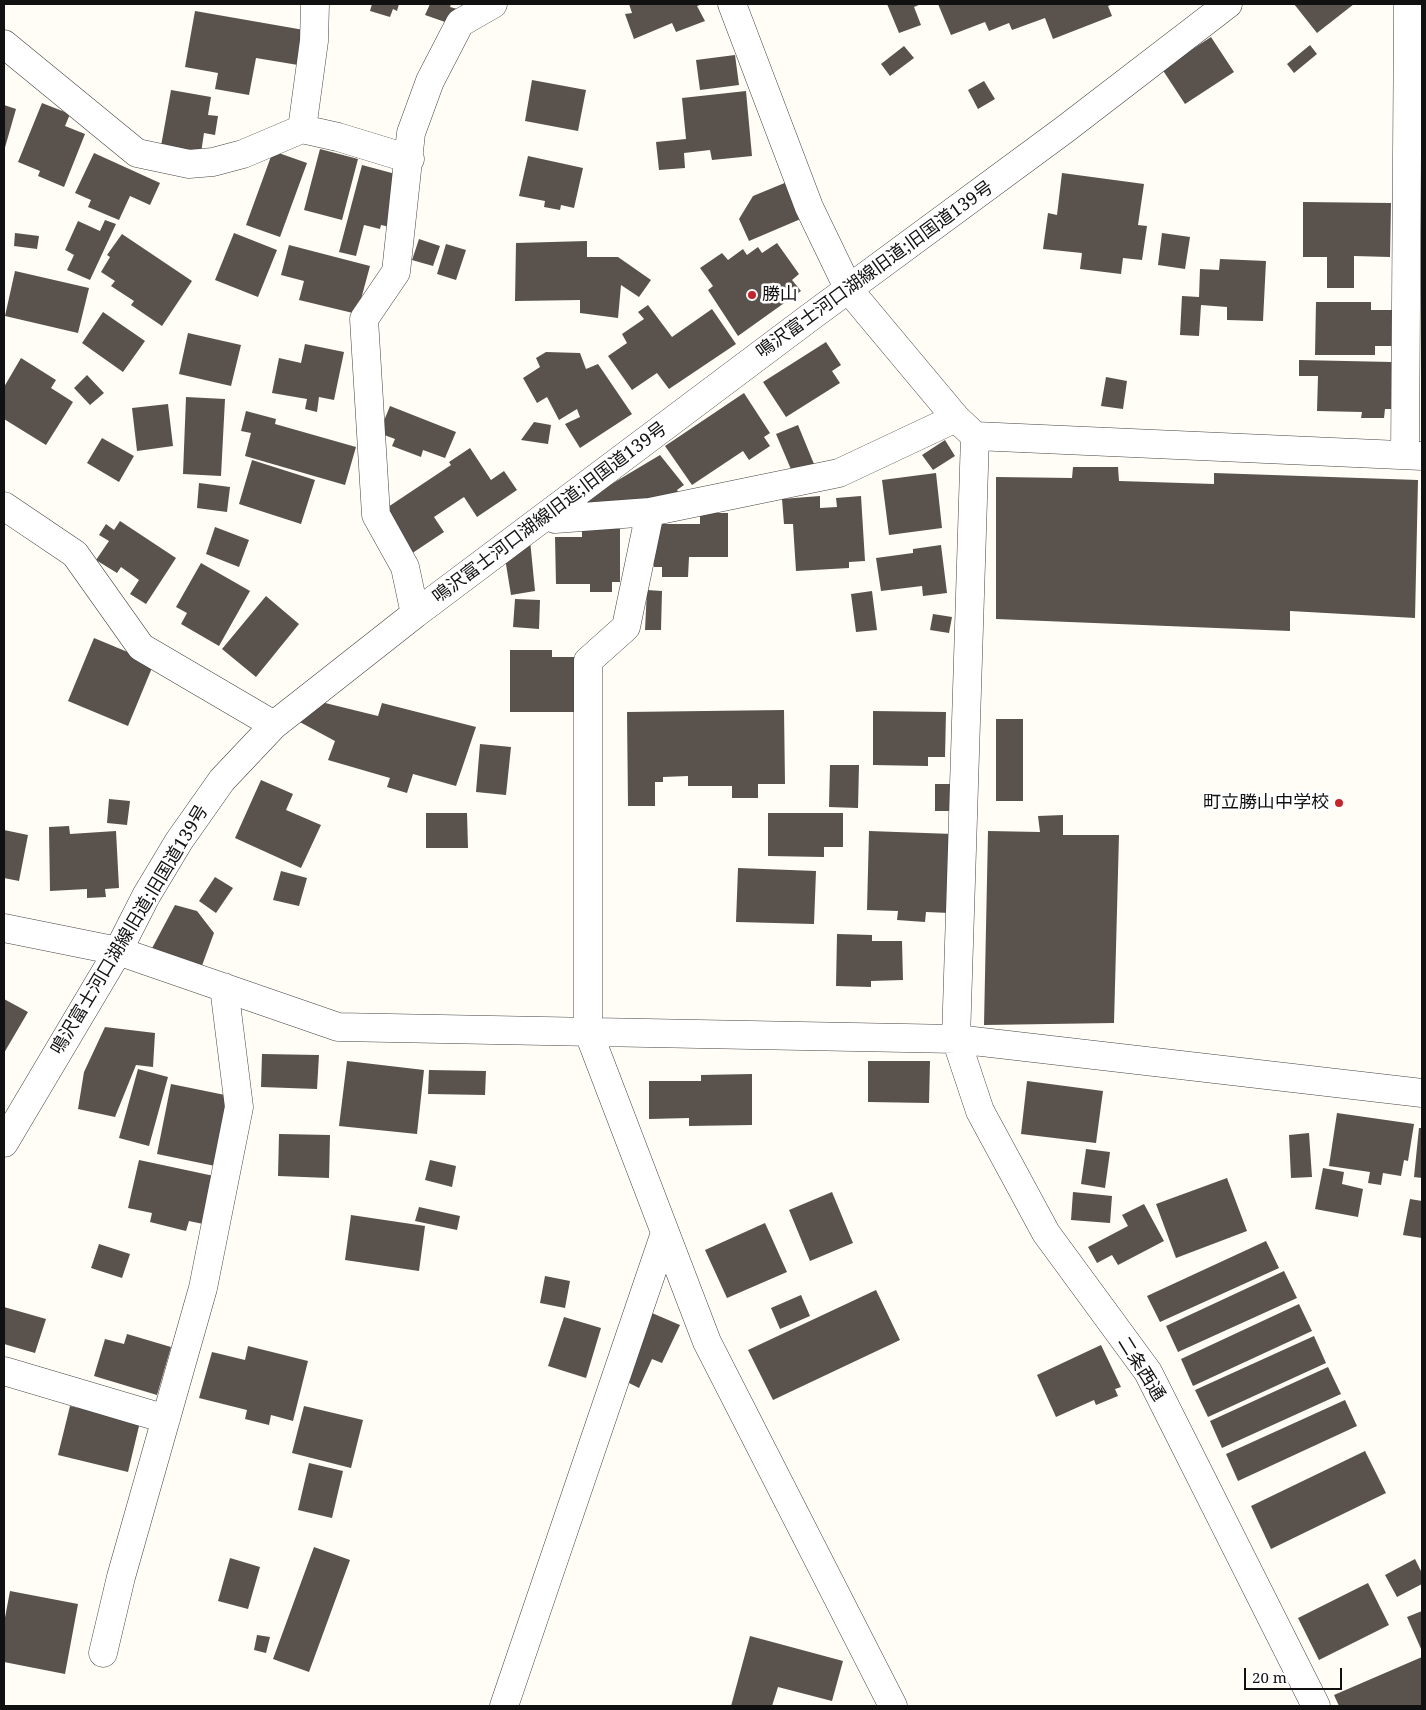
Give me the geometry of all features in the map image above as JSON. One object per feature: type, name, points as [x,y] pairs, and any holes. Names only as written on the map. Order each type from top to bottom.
[{"type":"street","points":[[302,129],[314,41],[315,4]]},
{"type":"street","points":[[415,614],[405,567],[376,515],[364,319],[396,272],[412,133],[430,81],[460,23],[492,4]]},
{"type":"street","points":[[732,4],[809,207],[849,290],[966,427],[956,1039]]},
{"type":"street","name":"鳴沢富士河口湖線旧道;旧国道139号","points":[[4,1142],[118,951],[146,896],[184,834],[222,780],[274,725],[415,614],[1228,4]]},
{"type":"street","points":[[549,514],[555,519],[650,512],[839,472],[966,427],[1414,456],[1408,4]]},
{"type":"street","points":[[4,44],[137,153],[189,164],[213,162],[243,154],[302,129],[338,136],[410,159]]},
{"type":"street","points":[[4,506],[75,554],[141,647],[274,725]]},
{"type":"street","points":[[650,512],[626,628],[588,661],[588,1032],[707,1342],[893,1706]]},
{"type":"street","points":[[4,928],[118,951],[338,1027],[956,1039],[1422,1093]]},
{"type":"street","points":[[103,1654],[121,1577],[203,1288],[239,1107],[224,987]]},
{"type":"street","name":"二条西通","points":[[956,1039],[980,1111],[1046,1233],[1148,1372],[1316,1706]]},
{"type":"street","points":[[504,1706],[665,1233]]},
{"type":"street","points":[[4,1371],[166,1419]]},
{"type":"building","points":[[372,4],[399,4],[397,11],[393,9],[390,17],[370,11]]},
{"type":"building","points":[[430,4],[451,4],[450,7],[461,10],[457,22],[447,19],[445,22],[425,15]]},
{"type":"building","points":[[629,4],[703,4],[697,6],[705,21],[676,32],[672,23],[634,39],[625,14],[632,13]]},
{"type":"building","points":[[887,4],[921,4],[914,7],[921,25],[899,33]]},
{"type":"building","points":[[938,4],[1113,4],[1108,6],[1112,16],[1053,39],[1045,18],[1012,30],[1009,23],[989,31],[985,22],[951,35]]},
{"type":"building","points":[[1294,4],[1354,4],[1317,33]]},
{"type":"building","points":[[195,11],[304,30],[298,65],[256,58],[249,95],[215,89],[218,73],[185,67]]},
{"type":"building","points":[[1211,37],[1234,72],[1185,104],[1162,69]]},
{"type":"building","points":[[1310,45],[1317,54],[1294,73],[1287,64]]},
{"type":"building","points":[[904,46],[914,58],[890,76],[881,64]]},
{"type":"building","points":[[735,55],[739,85],[700,90],[696,60]]},
{"type":"building","points":[[532,80],[586,90],[578,131],[525,121]]},
{"type":"building","points":[[984,81],[995,99],[978,109],[968,90]]},
{"type":"building","points":[[171,90],[211,97],[208,115],[218,116],[215,135],[204,133],[201,153],[161,146]]},
{"type":"building","points":[[746,91],[752,156],[712,160],[710,150],[684,153],[685,168],[659,170],[656,142],[686,139],[682,98]]},
{"type":"building","points":[[42,103],[70,114],[65,126],[85,134],[64,187],[38,176],[40,171],[18,162]]},
{"type":"building","points":[[4,105],[16,109],[4,151]]},
{"type":"building","points":[[320,149],[358,159],[342,220],[304,210]]},
{"type":"building","points":[[273,151],[307,163],[280,237],[246,225]]},
{"type":"building","points":[[94,153],[160,183],[150,205],[130,196],[119,220],[88,207],[91,200],[75,193]]},
{"type":"building","points":[[528,156],[583,168],[574,208],[561,205],[560,210],[544,207],[545,201],[519,196]]},
{"type":"building","points":[[362,165],[403,176],[390,227],[381,225],[380,229],[364,225],[356,256],[339,252]]},
{"type":"building","points":[[1062,173],[1144,184],[1138,225],[1147,226],[1142,260],[1123,258],[1121,274],[1080,269],[1082,253],[1043,249],[1048,213],[1057,215]]},
{"type":"building","points":[[787,182],[803,218],[749,241],[739,219],[753,196]]},
{"type":"building","points":[[1303,202],[1391,203],[1390,257],[1354,256],[1354,288],[1327,288],[1327,257],[1303,257]]},
{"type":"building","points":[[105,220],[116,224],[90,280],[67,270],[74,255],[65,250],[78,221],[100,231]]},
{"type":"building","points":[[15,233],[39,236],[37,249],[14,246]]},
{"type":"building","points":[[234,233],[277,250],[258,297],[215,280]]},
{"type":"building","points":[[1162,233],[1190,237],[1185,269],[1158,265]]},
{"type":"building","points":[[122,234],[192,281],[162,326],[131,305],[134,301],[111,286],[115,281],[101,272],[110,257],[107,255]]},
{"type":"building","points":[[419,239],[440,246],[433,266],[412,260]]},
{"type":"building","points":[[587,241],[587,257],[618,257],[651,280],[639,297],[621,285],[618,318],[580,313],[580,300],[515,301],[516,243]]},
{"type":"building","points":[[777,243],[799,274],[792,280],[801,291],[738,336],[708,290],[713,286],[700,268],[722,253],[728,260],[743,249],[747,255],[758,247],[762,253]]},
{"type":"building","points":[[446,244],[466,250],[456,280],[437,274]]},
{"type":"building","points":[[289,245],[370,266],[357,314],[299,300],[304,281],[281,275]]},
{"type":"building","points":[[1220,259],[1266,261],[1263,321],[1227,320],[1227,307],[1201,305],[1199,336],[1180,335],[1182,296],[1199,297],[1200,269],[1219,270]]},
{"type":"building","points":[[15,271],[89,288],[78,333],[5,316]]},
{"type":"building","points":[[1316,302],[1371,302],[1371,310],[1393,310],[1393,346],[1375,346],[1375,355],[1315,355]]},
{"type":"building","points":[[648,305],[672,337],[712,309],[736,344],[669,389],[657,373],[632,390],[608,356],[627,343],[622,334],[644,319],[638,312]]},
{"type":"building","points":[[103,312],[145,341],[123,372],[82,343]]},
{"type":"building","points":[[188,333],[241,345],[231,386],[179,374]]},
{"type":"building","points":[[826,342],[841,365],[832,371],[840,383],[786,417],[763,382]]},
{"type":"building","points":[[305,344],[344,352],[334,400],[319,397],[317,412],[305,409],[307,399],[272,393],[279,358],[301,363]]},
{"type":"building","points":[[546,352],[580,353],[586,369],[598,364],[632,414],[580,448],[565,424],[580,417],[577,409],[559,420],[547,397],[537,403],[523,378],[540,367],[536,358]]},
{"type":"building","points":[[21,358],[56,380],[51,388],[73,402],[46,445],[4,419],[4,387]]},
{"type":"building","points":[[1299,360],[1392,362],[1391,409],[1385,409],[1384,418],[1361,418],[1362,412],[1317,411],[1318,376],[1299,376]]},
{"type":"building","points":[[87,375],[104,393],[90,405],[74,388]]},
{"type":"building","points":[[1106,377],[1127,381],[1123,409],[1101,406]]},
{"type":"building","points":[[744,393],[770,433],[764,437],[770,446],[749,460],[743,451],[692,485],[665,446]]},
{"type":"building","points":[[186,397],[225,399],[221,476],[183,474]]},
{"type":"building","points":[[168,404],[173,446],[137,451],[132,408]]},
{"type":"building","points":[[390,406],[456,432],[445,458],[423,450],[421,457],[392,446],[395,439],[379,433]]},
{"type":"building","points":[[246,411],[276,419],[275,424],[356,447],[345,485],[245,456],[251,433],[241,431]]},
{"type":"building","points":[[534,422],[551,425],[548,444],[521,440]]},
{"type":"building","points":[[798,425],[814,464],[793,474],[776,434]]},
{"type":"building","points":[[102,438],[134,456],[119,482],[87,463]]},
{"type":"building","points":[[945,440],[955,456],[933,470],[922,455]]},
{"type":"building","points":[[470,448],[491,480],[504,471],[517,490],[477,517],[464,497],[434,517],[444,532],[411,554],[382,511],[451,465],[449,462]]},
{"type":"building","points":[[660,455],[684,485],[677,490],[680,496],[642,507],[568,510]]},
{"type":"building","points":[[252,460],[315,480],[301,524],[239,504]]},
{"type":"building","points":[[1073,467],[1118,467],[1119,481],[1214,484],[1214,473],[1418,480],[1415,618],[1290,611],[1290,631],[996,619],[996,477],[1072,478]]},
{"type":"building","points":[[936,473],[942,528],[889,535],[882,480]]},
{"type":"building","points":[[199,483],[230,487],[227,512],[197,508]]},
{"type":"building","points":[[820,496],[820,508],[837,507],[836,498],[861,496],[865,561],[849,562],[849,568],[796,571],[793,524],[784,524],[782,499]]},
{"type":"building","points":[[700,513],[728,513],[728,557],[689,557],[688,577],[662,577],[662,567],[654,567],[654,524],[700,524]]},
{"type":"building","points":[[120,521],[176,558],[146,604],[130,594],[139,580],[121,567],[117,573],[96,560],[109,541],[99,535],[106,524],[114,530]]},
{"type":"building","points":[[215,527],[249,540],[239,567],[206,554]]},
{"type":"building","points":[[582,529],[620,529],[620,582],[612,582],[612,592],[590,592],[590,584],[556,584],[555,537],[582,537]]},
{"type":"building","points":[[530,540],[535,591],[511,595],[504,552]]},
{"type":"building","points":[[941,545],[947,593],[923,596],[922,586],[881,591],[876,558],[913,553],[913,549]]},
{"type":"building","points":[[201,563],[250,591],[219,646],[181,624],[187,613],[176,607]]},
{"type":"building","points":[[647,590],[662,591],[661,630],[645,630]]},
{"type":"building","points":[[872,591],[877,630],[856,632],[851,594]]},
{"type":"building","points":[[266,596],[299,624],[256,677],[222,649]]},
{"type":"building","points":[[515,599],[540,600],[539,629],[513,627]]},
{"type":"building","points":[[933,614],[952,617],[949,633],[930,630]]},
{"type":"building","points":[[94,638],[154,663],[128,726],[68,701]]},
{"type":"building","points":[[510,650],[552,650],[552,657],[580,657],[580,712],[510,712]]},
{"type":"building","points":[[313,700],[378,716],[382,703],[476,727],[456,786],[413,774],[407,793],[387,787],[390,778],[328,760],[335,741],[296,720]]},
{"type":"building","points":[[784,710],[785,784],[758,784],[758,798],[732,798],[732,786],[688,786],[688,776],[663,777],[663,782],[655,782],[655,806],[628,806],[627,712]]},
{"type":"building","points":[[873,711],[946,712],[945,757],[928,757],[928,766],[873,765]]},
{"type":"building","points":[[996,719],[1023,719],[1023,801],[996,801]]},
{"type":"building","points":[[480,744],[511,747],[506,795],[476,792]]},
{"type":"building","points":[[830,765],[859,765],[858,808],[829,807]]},
{"type":"building","points":[[261,780],[293,794],[286,810],[321,825],[301,868],[235,838]]},
{"type":"building","points":[[935,784],[955,784],[954,811],[935,811]]},
{"type":"building","points":[[109,799],[130,801],[127,825],[107,823]]},
{"type":"building","points":[[426,813],[467,813],[468,848],[426,848]]},
{"type":"building","points":[[768,813],[843,813],[843,847],[824,847],[824,857],[768,856]]},
{"type":"building","points":[[1063,815],[1063,835],[1119,835],[1114,1023],[984,1025],[988,831],[1040,832],[1038,816]]},
{"type":"building","points":[[69,826],[70,834],[116,831],[119,888],[105,889],[106,897],[87,898],[87,889],[50,891],[49,827]]},
{"type":"building","points":[[4,830],[28,835],[19,881],[4,878]]},
{"type":"building","points":[[869,831],[953,834],[950,913],[926,912],[925,922],[897,920],[898,911],[867,910]]},
{"type":"building","points":[[738,868],[816,871],[814,924],[736,922]]},
{"type":"building","points":[[281,871],[307,878],[299,906],[273,900]]},
{"type":"building","points":[[215,877],[233,888],[216,913],[199,901]]},
{"type":"building","points":[[175,905],[197,911],[214,933],[200,971],[150,952]]},
{"type":"building","points":[[837,934],[872,935],[872,941],[902,941],[903,980],[871,981],[871,987],[836,986]]},
{"type":"building","points":[[4,999],[28,1012],[4,1053]]},
{"type":"building","points":[[105,1027],[155,1033],[153,1067],[136,1065],[115,1117],[78,1109],[84,1072]]},
{"type":"building","points":[[262,1054],[319,1055],[317,1089],[261,1087]]},
{"type":"building","points":[[347,1061],[424,1070],[417,1134],[339,1126]]},
{"type":"building","points":[[868,1061],[930,1061],[929,1103],[868,1102]]},
{"type":"building","points":[[138,1069],[168,1077],[149,1146],[119,1138]]},
{"type":"building","points":[[429,1070],[486,1071],[485,1095],[428,1094]]},
{"type":"building","points":[[752,1074],[752,1125],[689,1126],[689,1118],[649,1119],[649,1081],[701,1081],[701,1075]]},
{"type":"building","points":[[1027,1081],[1103,1091],[1096,1143],[1021,1134]]},
{"type":"building","points":[[171,1084],[230,1096],[220,1167],[157,1154]]},
{"type":"building","points":[[1337,1113],[1414,1124],[1408,1161],[1404,1160],[1401,1176],[1383,1173],[1381,1185],[1368,1183],[1370,1172],[1329,1166]]},
{"type":"building","points":[[1419,1128],[1422,1128],[1422,1178],[1414,1177]]},
{"type":"building","points":[[1309,1133],[1312,1177],[1291,1178],[1289,1135]]},
{"type":"building","points":[[279,1134],[330,1135],[329,1178],[278,1176]]},
{"type":"building","points":[[1086,1149],[1110,1152],[1105,1188],[1081,1184]]},
{"type":"building","points":[[139,1160],[214,1176],[203,1224],[189,1221],[186,1231],[150,1222],[152,1213],[128,1208]]},
{"type":"building","points":[[430,1160],[456,1166],[452,1187],[425,1180]]},
{"type":"building","points":[[1323,1168],[1344,1172],[1342,1184],[1363,1189],[1358,1217],[1315,1209]]},
{"type":"building","points":[[1227,1178],[1247,1231],[1176,1258],[1156,1204]]},
{"type":"building","points":[[832,1192],[853,1243],[810,1261],[789,1210]]},
{"type":"building","points":[[1073,1192],[1112,1196],[1110,1223],[1071,1220]]},
{"type":"building","points":[[1410,1199],[1422,1201],[1422,1238],[1403,1235]]},
{"type":"building","points":[[1144,1204],[1164,1241],[1118,1265],[1112,1255],[1097,1263],[1088,1247],[1128,1226],[1122,1215]]},
{"type":"building","points":[[419,1207],[460,1216],[457,1230],[415,1221]]},
{"type":"building","points":[[351,1215],[425,1226],[419,1271],[345,1260]]},
{"type":"building","points":[[765,1223],[787,1272],[727,1298],[705,1250]]},
{"type":"building","points":[[1266,1241],[1279,1268],[1160,1322],[1147,1296]]},
{"type":"building","points":[[99,1244],[130,1254],[122,1278],[91,1268]]},
{"type":"building","points":[[1284,1271],[1297,1298],[1178,1352],[1166,1326]]},
{"type":"building","points":[[545,1276],[570,1281],[565,1308],[540,1303]]},
{"type":"building","points":[[876,1290],[900,1340],[773,1400],[748,1350]]},
{"type":"building","points":[[801,1295],[810,1316],[780,1329],[771,1308]]},
{"type":"building","points":[[1299,1304],[1312,1331],[1193,1386],[1181,1359]]},
{"type":"building","points":[[4,1307],[46,1319],[35,1353],[4,1344]]},
{"type":"building","points":[[652,1313],[680,1325],[662,1363],[652,1359],[639,1388],[621,1379]]},
{"type":"building","points":[[564,1317],[601,1328],[586,1378],[548,1366]]},
{"type":"building","points":[[127,1334],[171,1347],[157,1395],[94,1376],[105,1339],[124,1344]]},
{"type":"building","points":[[1314,1336],[1326,1363],[1208,1417],[1195,1390]]},
{"type":"building","points":[[1101,1345],[1121,1387],[1115,1389],[1118,1396],[1096,1405],[1094,1400],[1056,1417],[1037,1375]]},
{"type":"building","points":[[248,1346],[308,1361],[293,1421],[271,1415],[269,1425],[245,1419],[247,1410],[199,1398],[212,1352],[245,1360]]},
{"type":"building","points":[[1328,1367],[1341,1394],[1222,1448],[1210,1421]]},
{"type":"building","points":[[1345,1400],[1357,1426],[1238,1481],[1226,1454]]},
{"type":"building","points":[[70,1406],[140,1422],[128,1472],[58,1455]]},
{"type":"building","points":[[304,1406],[363,1420],[351,1468],[292,1453]]},
{"type":"building","points":[[1365,1451],[1386,1493],[1271,1549],[1251,1506]]},
{"type":"building","points":[[309,1463],[343,1471],[332,1518],[298,1510]]},
{"type":"building","points":[[314,1547],[350,1560],[309,1672],[273,1659]]},
{"type":"building","points":[[230,1558],[260,1567],[248,1609],[218,1601]]},
{"type":"building","points":[[1415,1559],[1422,1573],[1422,1584],[1397,1597],[1385,1575]]},
{"type":"building","points":[[1368,1583],[1389,1625],[1319,1660],[1298,1618]]},
{"type":"building","points":[[10,1591],[78,1604],[65,1674],[4,1662],[4,1623]]},
{"type":"building","points":[[1422,1611],[1422,1648],[1421,1649],[1407,1617]]},
{"type":"building","points":[[257,1635],[270,1637],[266,1653],[254,1650]]},
{"type":"building","points":[[750,1636],[843,1661],[832,1701],[778,1687],[772,1706],[731,1706]]},
{"type":"building","points":[[1422,1657],[1422,1706],[1339,1706],[1334,1695]]},
{"type":"place","name":"勝山","points":[[752,295]]},
{"type":"place","name":"町立勝山中学校","points":[[1339,803]]}]
